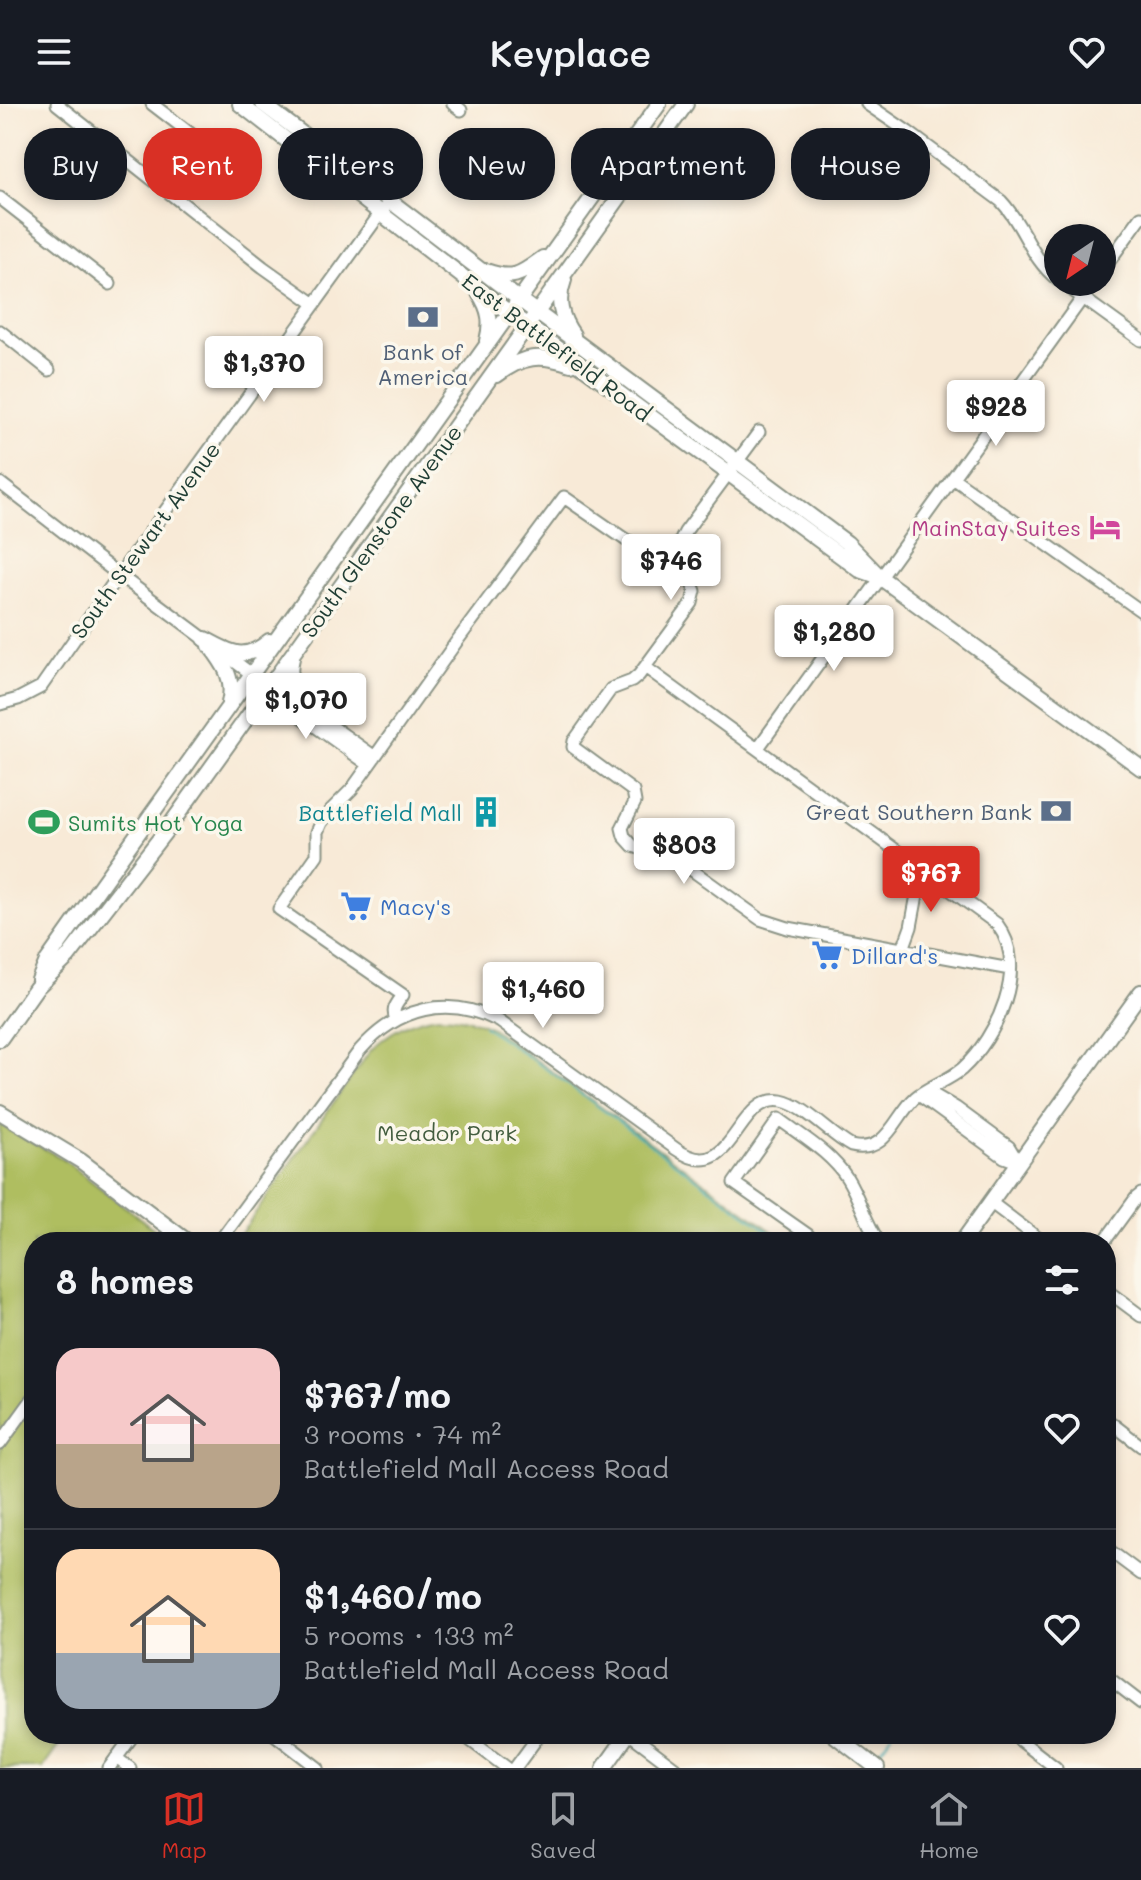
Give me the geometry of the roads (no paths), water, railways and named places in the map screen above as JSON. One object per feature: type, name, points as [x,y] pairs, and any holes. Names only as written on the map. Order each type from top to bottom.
[{"type":"main road","name":"East Battlefield Road","points":[[263,104],[471,284],[589,371],[847,543],[881,578],[1141,768]]},
{"type":"main road","name":"South Glenstone Avenue","points":[[36,988],[47,961],[659,104]]},
{"type":"main road","name":"South Glenstone Avenue","points":[[0,1039],[36,988],[68,957],[168,828],[686,104]]},
{"type":"main road","name":"East Battlefield Road","points":[[247,106],[385,207],[477,267],[538,312],[732,468]]},
{"type":"main road","points":[[477,267],[497,275],[517,275],[554,252]]},
{"type":"main road","points":[[568,268],[561,288],[560,308],[567,326],[581,345]]},
{"type":"main road","points":[[471,284],[490,314],[486,347]]},
{"type":"main road","points":[[487,383],[513,364],[531,357],[555,359],[589,371]]},
{"type":"main road","points":[[205,639],[232,653],[245,654],[258,650],[289,622]]},
{"type":"main road","points":[[205,639],[229,675],[232,687],[227,708]]},
{"type":"main road","points":[[294,652],[290,678],[310,711]]},
{"type":"main road","points":[[255,707],[282,700]]},
{"type":"main road","points":[[969,1232],[1141,992]]},
{"type":"main road","points":[[0,1112],[81,1161],[175,1232]]},
{"type":"main road","points":[[604,1768],[622,1744]]},
{"type":"main road","points":[[846,1744],[877,1768]]},
{"type":"main road","points":[[859,1754],[871,1768]]},
{"type":"street","points":[[57,104],[263,267],[315,304]]},
{"type":"street","points":[[152,104],[183,128]]},
{"type":"street","points":[[867,104],[995,195],[1012,213],[1031,250],[1044,267]]},
{"type":"street","points":[[0,198],[110,284]]},
{"type":"street","name":"South Stewart Avenue","points":[[0,704],[41,687],[385,207]]},
{"type":"street","points":[[1116,252],[1141,217]]},
{"type":"street","points":[[1079,296],[1141,340]]},
{"type":"street","points":[[758,748],[1082,298]]},
{"type":"street","points":[[0,331],[49,370]]},
{"type":"street","points":[[759,432],[678,546],[679,561],[694,586],[692,603],[632,681],[611,689],[573,744],[577,751],[633,791],[635,802],[622,828],[627,841],[639,849],[671,855],[765,922],[1010,969]]},
{"type":"street","points":[[953,478],[1141,611]]},
{"type":"street","points":[[0,483],[282,700],[372,761]]},
{"type":"street","points":[[396,1019],[394,1008],[403,995],[279,909],[317,855],[317,832],[321,823],[352,789],[564,497],[626,540],[636,544],[678,546]]},
{"type":"street","points":[[226,1232],[352,1059],[375,1034],[396,1019],[420,1010],[446,1007],[491,1017],[522,1036],[682,1153],[694,1158],[708,1158],[719,1153],[757,1107],[772,1100],[796,1107],[851,1146],[871,1145],[886,1136],[912,1102],[949,1079],[972,1059],[992,1032],[1004,1005],[1009,980],[1006,939],[997,924],[645,667]]},
{"type":"street","points":[[269,687],[310,711],[372,761]]},
{"type":"street","points":[[903,949],[911,927],[922,868]]},
{"type":"street","points":[[949,1079],[946,1093],[950,1102],[1009,1147],[1018,1162]]},
{"type":"street","points":[[923,1093],[1004,1157],[1018,1162]]},
{"type":"street","points":[[923,1093],[956,1108]]},
{"type":"street","points":[[804,1232],[734,1183],[779,1119],[841,1169],[873,1232]]},
{"type":"street","points":[[1111,1232],[1141,1194]]},
{"type":"street","points":[[990,1202],[1030,1232]]},
{"type":"street","points":[[1116,1297],[1141,1316]]},
{"type":"street","points":[[0,1444],[24,1411]]},
{"type":"street","points":[[1116,1427],[1141,1446]]},
{"type":"street","points":[[1116,1555],[1141,1574]]},
{"type":"street","points":[[1116,1684],[1141,1703]]},
{"type":"street","points":[[127,1744],[113,1763],[130,1768]]},
{"type":"street","points":[[287,1744],[318,1768]]},
{"type":"street","points":[[475,1744],[507,1768]]},
{"type":"street","points":[[515,1768],[533,1744]]},
{"type":"street","points":[[643,1744],[675,1768]]},
{"type":"street","points":[[1025,1744],[1056,1768]]},
{"type":"waterway","points":[[484,1026],[769,1232]]},
{"type":"waterway","points":[[877,1754],[884,1744]]},
{"type":"place","name":"Bank of America","points":[[423,317]]},
{"type":"place","name":"MainStay Suites","points":[[1105,527]]},
{"type":"place","name":"Great Southern Bank","points":[[1056,811]]},
{"type":"place","name":"Battlefield Mall","points":[[486,812]]},
{"type":"place","name":"Sumits Hot Yoga","points":[[44,822]]},
{"type":"place","name":"Macy's","points":[[356,906]]},
{"type":"place","name":"Dillard's","points":[[827,955]]},
{"type":"park label","name":"Meador Park","points":[[447,1132]]}]
